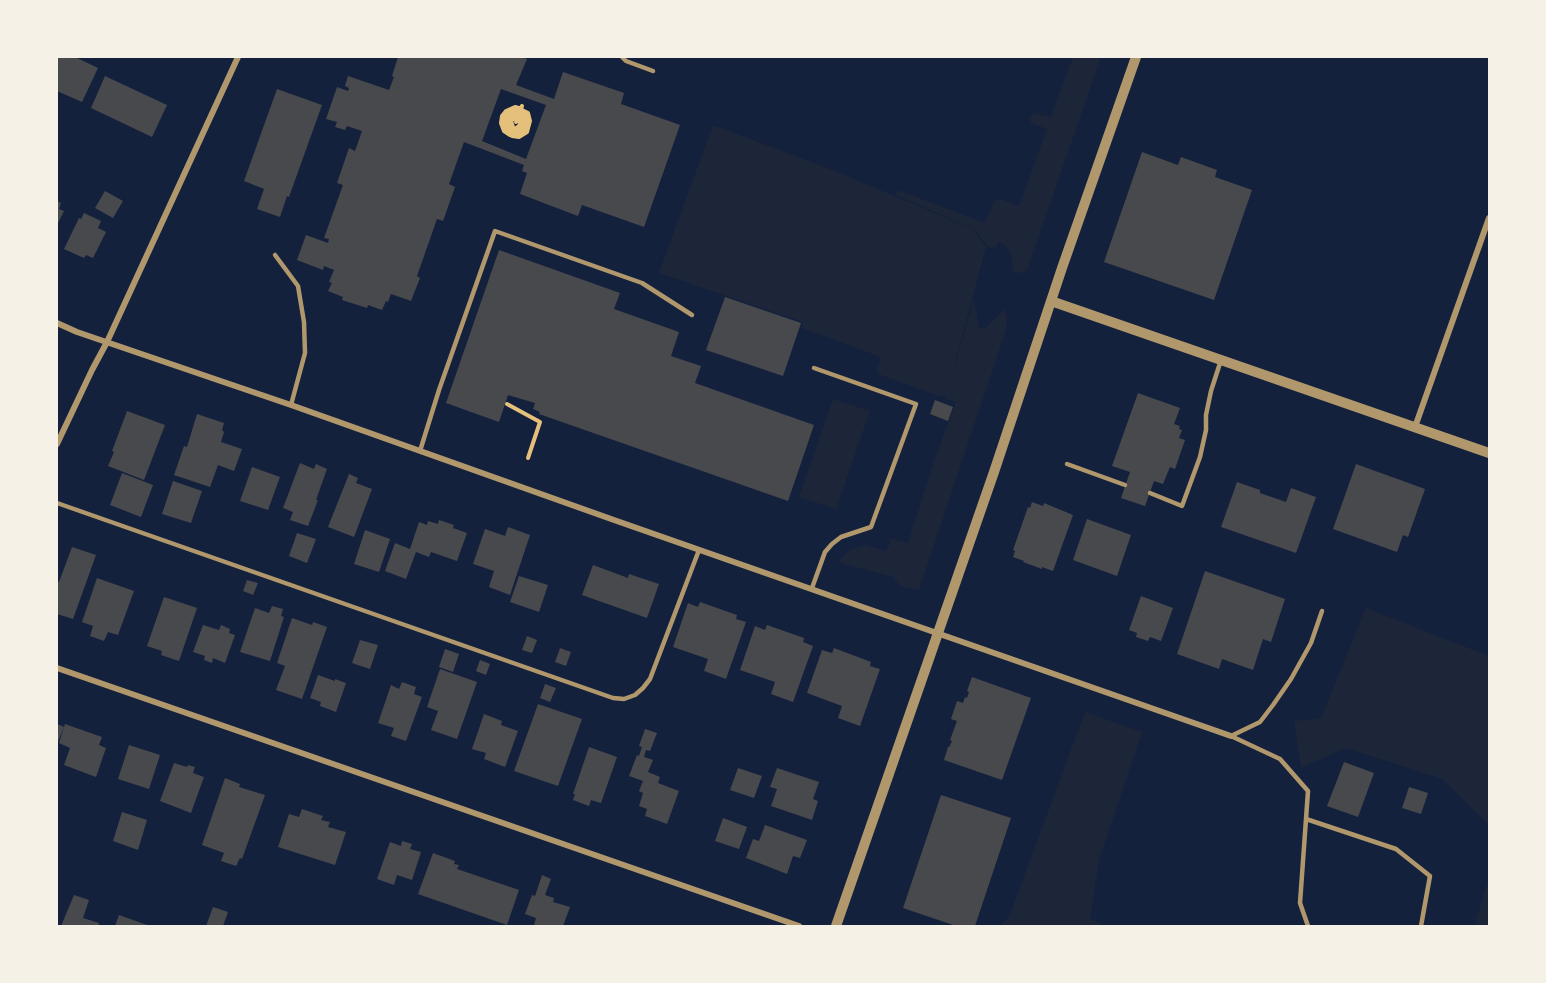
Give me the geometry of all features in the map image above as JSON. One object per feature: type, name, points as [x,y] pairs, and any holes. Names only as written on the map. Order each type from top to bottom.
[{"type":"street","points":[[57,444],[107,342],[238,57]]},
{"type":"street","points":[[836,926],[1136,57]]},
{"type":"street","points":[[1415,427],[1489,218]]},
{"type":"street","points":[[1051,301],[1489,453]]},
{"type":"street","points":[[57,323],[76,332],[291,405],[1231,736]]},
{"type":"street","points":[[57,668],[799,926]]},
{"type":"lane","points":[[622,57],[626,61],[653,71]]},
{"type":"lane","points":[[420,451],[495,231],[642,283],[692,315]]},
{"type":"lane","points":[[276,255],[298,286],[304,322],[305,353],[291,405]]},
{"type":"lane","points":[[1150,493],[1182,506],[1200,456],[1211,391],[1221,360]]},
{"type":"lane","points":[[812,588],[825,552],[831,544],[841,537],[871,527],[915,404],[814,368]]},
{"type":"lane","points":[[1067,464],[1125,485]]},
{"type":"lane","points":[[57,503],[613,698],[624,699],[635,695],[650,678],[699,550]]},
{"type":"lane","points":[[1231,736],[1260,722],[1273,705],[1291,680],[1311,643],[1322,611]]},
{"type":"lane","points":[[1231,736],[1280,759],[1308,790],[1300,903],[1308,926]]},
{"type":"lane","points":[[1306,819],[1396,849],[1430,876],[1421,926]]},
{"type":"path","points":[[516,123],[518,115],[509,117],[510,119],[516,116],[511,121],[513,127],[508,120],[508,122],[511,128],[518,130],[522,127],[515,129],[520,124],[519,118],[522,119],[522,124],[524,123],[521,114],[525,124],[522,129],[517,132],[507,127],[508,117],[517,111],[504,116],[510,111],[519,108],[514,107],[502,116],[501,123],[504,131],[510,135],[504,128],[504,118],[506,127],[512,133],[518,134],[527,128],[522,134],[512,136],[519,136],[527,132],[530,121],[528,113],[522,110],[528,117],[528,126],[525,117],[520,112],[522,106]]},
{"type":"path","points":[[507,404],[540,422],[528,458]]},
{"type":"shaded area","points":[[1073,57],[1101,57],[1027,270],[1022,273],[1013,272],[1012,257],[1006,246],[999,242],[995,248],[988,247],[974,229],[896,195],[898,190],[985,223],[994,201],[1000,199],[1019,206],[1047,129],[1031,123],[1030,119],[1034,113],[1051,117]]},
{"type":"shaded area","points":[[713,125],[830,169],[973,229],[986,247],[950,382],[974,299],[979,328],[984,329],[1005,309],[1006,330],[919,590],[900,586],[893,577],[838,562],[851,549],[865,545],[885,551],[890,544],[889,538],[908,543],[935,458],[956,402],[947,399],[946,395],[942,397],[878,374],[881,357],[802,328],[803,322],[659,273]]},
{"type":"shaded area","points":[[833,399],[870,411],[836,509],[799,497]]},
{"type":"shaded area","points":[[1366,608],[1489,656],[1489,825],[1442,779],[1346,748],[1301,768],[1294,721],[1321,718]]},
{"type":"shaded area","points":[[1085,712],[1142,732],[1099,860],[1090,919],[1107,926],[1000,926],[1009,917]]},
{"type":"shaded area","points":[[1489,878],[1489,926],[1476,926],[1477,917]]},
{"type":"building","points":[[57,57],[75,57],[98,68],[82,102],[57,91]]},
{"type":"building","points":[[398,57],[522,57],[527,59],[516,85],[554,99],[563,72],[624,93],[621,104],[680,125],[644,227],[582,205],[578,216],[520,194],[527,173],[522,171],[524,165],[464,142],[449,184],[455,187],[443,221],[437,219],[417,276],[420,278],[411,301],[391,294],[382,310],[342,300],[343,297],[328,291],[334,270],[324,266],[323,270],[297,260],[306,235],[328,243],[329,239],[324,238],[343,185],[337,183],[349,148],[355,151],[362,131],[347,126],[345,130],[335,127],[337,122],[326,119],[337,87],[348,91],[349,88],[345,86],[348,76],[389,90],[394,77],[392,76]],"holes":[[[501,89],[546,105],[526,159],[482,141]]]},
{"type":"building","points":[[105,76],[167,105],[152,137],[91,108]]},
{"type":"building","points":[[277,89],[322,105],[280,217],[257,209],[264,189],[244,181]]},
{"type":"building","points":[[1142,152],[1178,165],[1181,157],[1217,170],[1215,177],[1252,190],[1214,300],[1104,262]]},
{"type":"building","points":[[105,191],[123,201],[113,218],[95,208]]},
{"type":"building","points":[[57,201],[61,203],[59,209],[64,211],[57,225]]},
{"type":"building","points":[[84,213],[101,221],[98,228],[106,232],[93,258],[86,255],[84,258],[64,249],[79,218],[81,219]]},
{"type":"building","points":[[499,250],[620,293],[614,309],[679,332],[671,356],[701,366],[695,383],[814,425],[788,501],[539,414],[540,412],[533,409],[535,403],[508,395],[499,422],[446,403]]},
{"type":"building","points":[[725,297],[801,323],[783,376],[706,350]]},
{"type":"building","points":[[1138,393],[1180,408],[1174,424],[1180,426],[1179,429],[1182,430],[1179,438],[1185,440],[1175,469],[1170,467],[1163,484],[1154,481],[1145,506],[1121,498],[1130,472],[1112,466]]},
{"type":"building","points":[[935,400],[953,407],[948,421],[930,414]]},
{"type":"building","points":[[127,411],[165,425],[144,480],[108,466]]},
{"type":"building","points":[[197,414],[224,423],[221,442],[242,449],[234,471],[218,465],[210,487],[174,475],[184,446],[187,447]]},
{"type":"building","points":[[300,463],[314,469],[316,464],[327,469],[308,526],[290,520],[293,512],[283,508]]},
{"type":"building","points":[[1356,464],[1425,489],[1408,537],[1403,535],[1397,552],[1333,529]]},
{"type":"building","points":[[252,467],[280,477],[268,510],[240,501]]},
{"type":"building","points":[[122,473],[153,485],[141,517],[110,505]]},
{"type":"building","points":[[349,474],[358,478],[356,483],[372,489],[354,537],[328,527]]},
{"type":"building","points":[[173,481],[202,491],[191,523],[162,514]]},
{"type":"building","points":[[1237,482],[1286,502],[1291,488],[1316,497],[1296,553],[1221,527]]},
{"type":"building","points":[[1032,502],[1043,506],[1044,503],[1073,515],[1053,571],[1013,557],[1015,551],[1013,550],[1028,507],[1030,508]]},
{"type":"building","points":[[1087,519],[1131,535],[1117,576],[1073,560]]},
{"type":"building","points":[[439,520],[467,533],[457,561],[431,552],[429,557],[416,552],[406,579],[385,571],[395,543],[410,549],[419,522],[427,525],[428,521],[438,524]]},
{"type":"building","points":[[508,527],[530,535],[510,595],[489,587],[494,571],[473,564],[485,529],[505,536]]},
{"type":"building","points":[[365,530],[390,539],[379,572],[354,564]]},
{"type":"building","points":[[297,533],[316,539],[307,563],[289,556]]},
{"type":"building","points":[[72,547],[96,555],[73,619],[57,614],[57,581],[59,582]]},
{"type":"building","points":[[593,565],[628,578],[629,574],[659,584],[647,618],[582,595]]},
{"type":"building","points":[[1205,571],[1285,599],[1271,642],[1263,639],[1253,670],[1222,659],[1219,669],[1177,654]]},
{"type":"building","points":[[519,576],[548,585],[539,612],[510,602]]},
{"type":"building","points":[[97,578],[134,591],[118,635],[108,632],[104,641],[90,636],[93,626],[82,622]]},
{"type":"building","points":[[247,580],[258,583],[253,595],[243,591]]},
{"type":"building","points":[[1141,596],[1173,608],[1161,641],[1150,637],[1148,641],[1136,637],[1137,633],[1129,630]]},
{"type":"building","points":[[164,597],[197,608],[179,661],[161,655],[162,651],[147,646]]},
{"type":"building","points":[[700,602],[737,615],[736,619],[746,622],[726,679],[704,671],[708,659],[673,647],[688,603],[698,607]]},
{"type":"building","points":[[272,606],[283,609],[281,616],[284,617],[270,661],[240,652],[255,608],[269,613]]},
{"type":"building","points":[[292,618],[327,627],[302,699],[276,690],[285,666],[277,663]]},
{"type":"building","points":[[203,625],[219,630],[221,625],[230,629],[229,633],[235,635],[225,663],[213,658],[212,663],[204,660],[205,656],[193,652]]},
{"type":"building","points":[[767,625],[804,638],[803,642],[813,646],[793,702],[771,694],[775,682],[740,670],[755,626],[765,630]]},
{"type":"building","points":[[527,636],[537,640],[532,653],[522,650]]},
{"type":"building","points":[[360,640],[378,645],[370,669],[352,663]]},
{"type":"building","points":[[560,648],[571,652],[566,666],[555,662]]},
{"type":"building","points":[[834,648],[871,662],[870,666],[880,669],[860,726],[838,718],[842,706],[807,693],[822,650],[832,653]]},
{"type":"building","points":[[445,649],[459,654],[453,672],[439,667]]},
{"type":"building","points":[[480,660],[490,664],[486,675],[476,671]]},
{"type":"building","points":[[440,669],[477,682],[457,739],[431,730],[438,711],[427,707]]},
{"type":"building","points":[[318,675],[346,683],[336,712],[320,706],[321,702],[310,698]]},
{"type":"building","points":[[972,677],[1031,698],[1002,780],[944,760],[957,721],[951,719],[957,701],[963,703],[965,697],[967,698]]},
{"type":"building","points":[[402,682],[416,687],[414,694],[422,697],[406,741],[391,736],[394,728],[378,723],[391,685],[399,689]]},
{"type":"building","points":[[545,684],[556,688],[550,702],[540,698]]},
{"type":"building","points":[[538,704],[582,719],[558,786],[514,771]]},
{"type":"building","points":[[484,714],[502,721],[501,725],[518,731],[505,767],[484,759],[486,753],[472,749]]},
{"type":"building","points":[[57,724],[64,727],[57,744]]},
{"type":"building","points":[[65,724],[102,737],[99,745],[106,748],[96,777],[64,765],[70,748],[59,743]]},
{"type":"building","points":[[645,729],[657,733],[650,751],[646,750],[644,757],[653,760],[648,772],[660,777],[658,783],[679,791],[667,824],[645,816],[647,809],[639,806],[643,793],[639,791],[643,781],[629,776],[637,755],[639,756],[642,747],[639,746]]},
{"type":"building","points":[[129,745],[160,755],[149,789],[118,779]]},
{"type":"building","points":[[589,747],[617,757],[601,803],[591,800],[589,806],[573,800],[575,794],[573,794]]},
{"type":"building","points":[[1344,762],[1374,773],[1358,817],[1327,806]]},
{"type":"building","points":[[174,763],[195,767],[193,773],[204,777],[191,813],[160,801]]},
{"type":"building","points":[[738,768],[762,776],[754,798],[730,790]]},
{"type":"building","points":[[777,768],[819,782],[813,799],[818,801],[812,820],[771,806],[777,789],[770,787]]},
{"type":"building","points":[[225,778],[240,784],[239,787],[265,795],[242,859],[240,858],[236,866],[221,861],[224,853],[202,845]]},
{"type":"building","points":[[1409,787],[1428,793],[1421,814],[1402,808]]},
{"type":"building","points":[[941,795],[1011,818],[975,926],[956,926],[903,908]]},
{"type":"building","points":[[302,809],[323,816],[321,820],[330,822],[328,827],[346,832],[335,865],[278,847],[289,814],[299,817]]},
{"type":"building","points":[[122,812],[147,820],[138,850],[113,841]]},
{"type":"building","points":[[723,818],[747,827],[739,849],[715,841]]},
{"type":"building","points":[[765,825],[807,840],[800,858],[793,856],[787,874],[746,858],[753,839],[759,841]]},
{"type":"building","points":[[402,841],[412,844],[410,849],[421,852],[412,880],[397,875],[394,885],[377,879],[390,842],[401,846]]},
{"type":"building","points":[[433,853],[455,861],[454,864],[459,865],[457,869],[519,890],[507,925],[418,894]]},
{"type":"building","points":[[542,875],[551,879],[545,895],[554,898],[553,902],[570,907],[563,926],[536,926],[534,925],[536,918],[525,914],[532,895],[535,896]]},
{"type":"building","points":[[74,895],[89,900],[83,918],[99,923],[98,926],[61,926]]},
{"type":"building","points":[[213,907],[228,912],[223,926],[206,926]]},
{"type":"building","points":[[119,915],[150,926],[115,926]]}]
